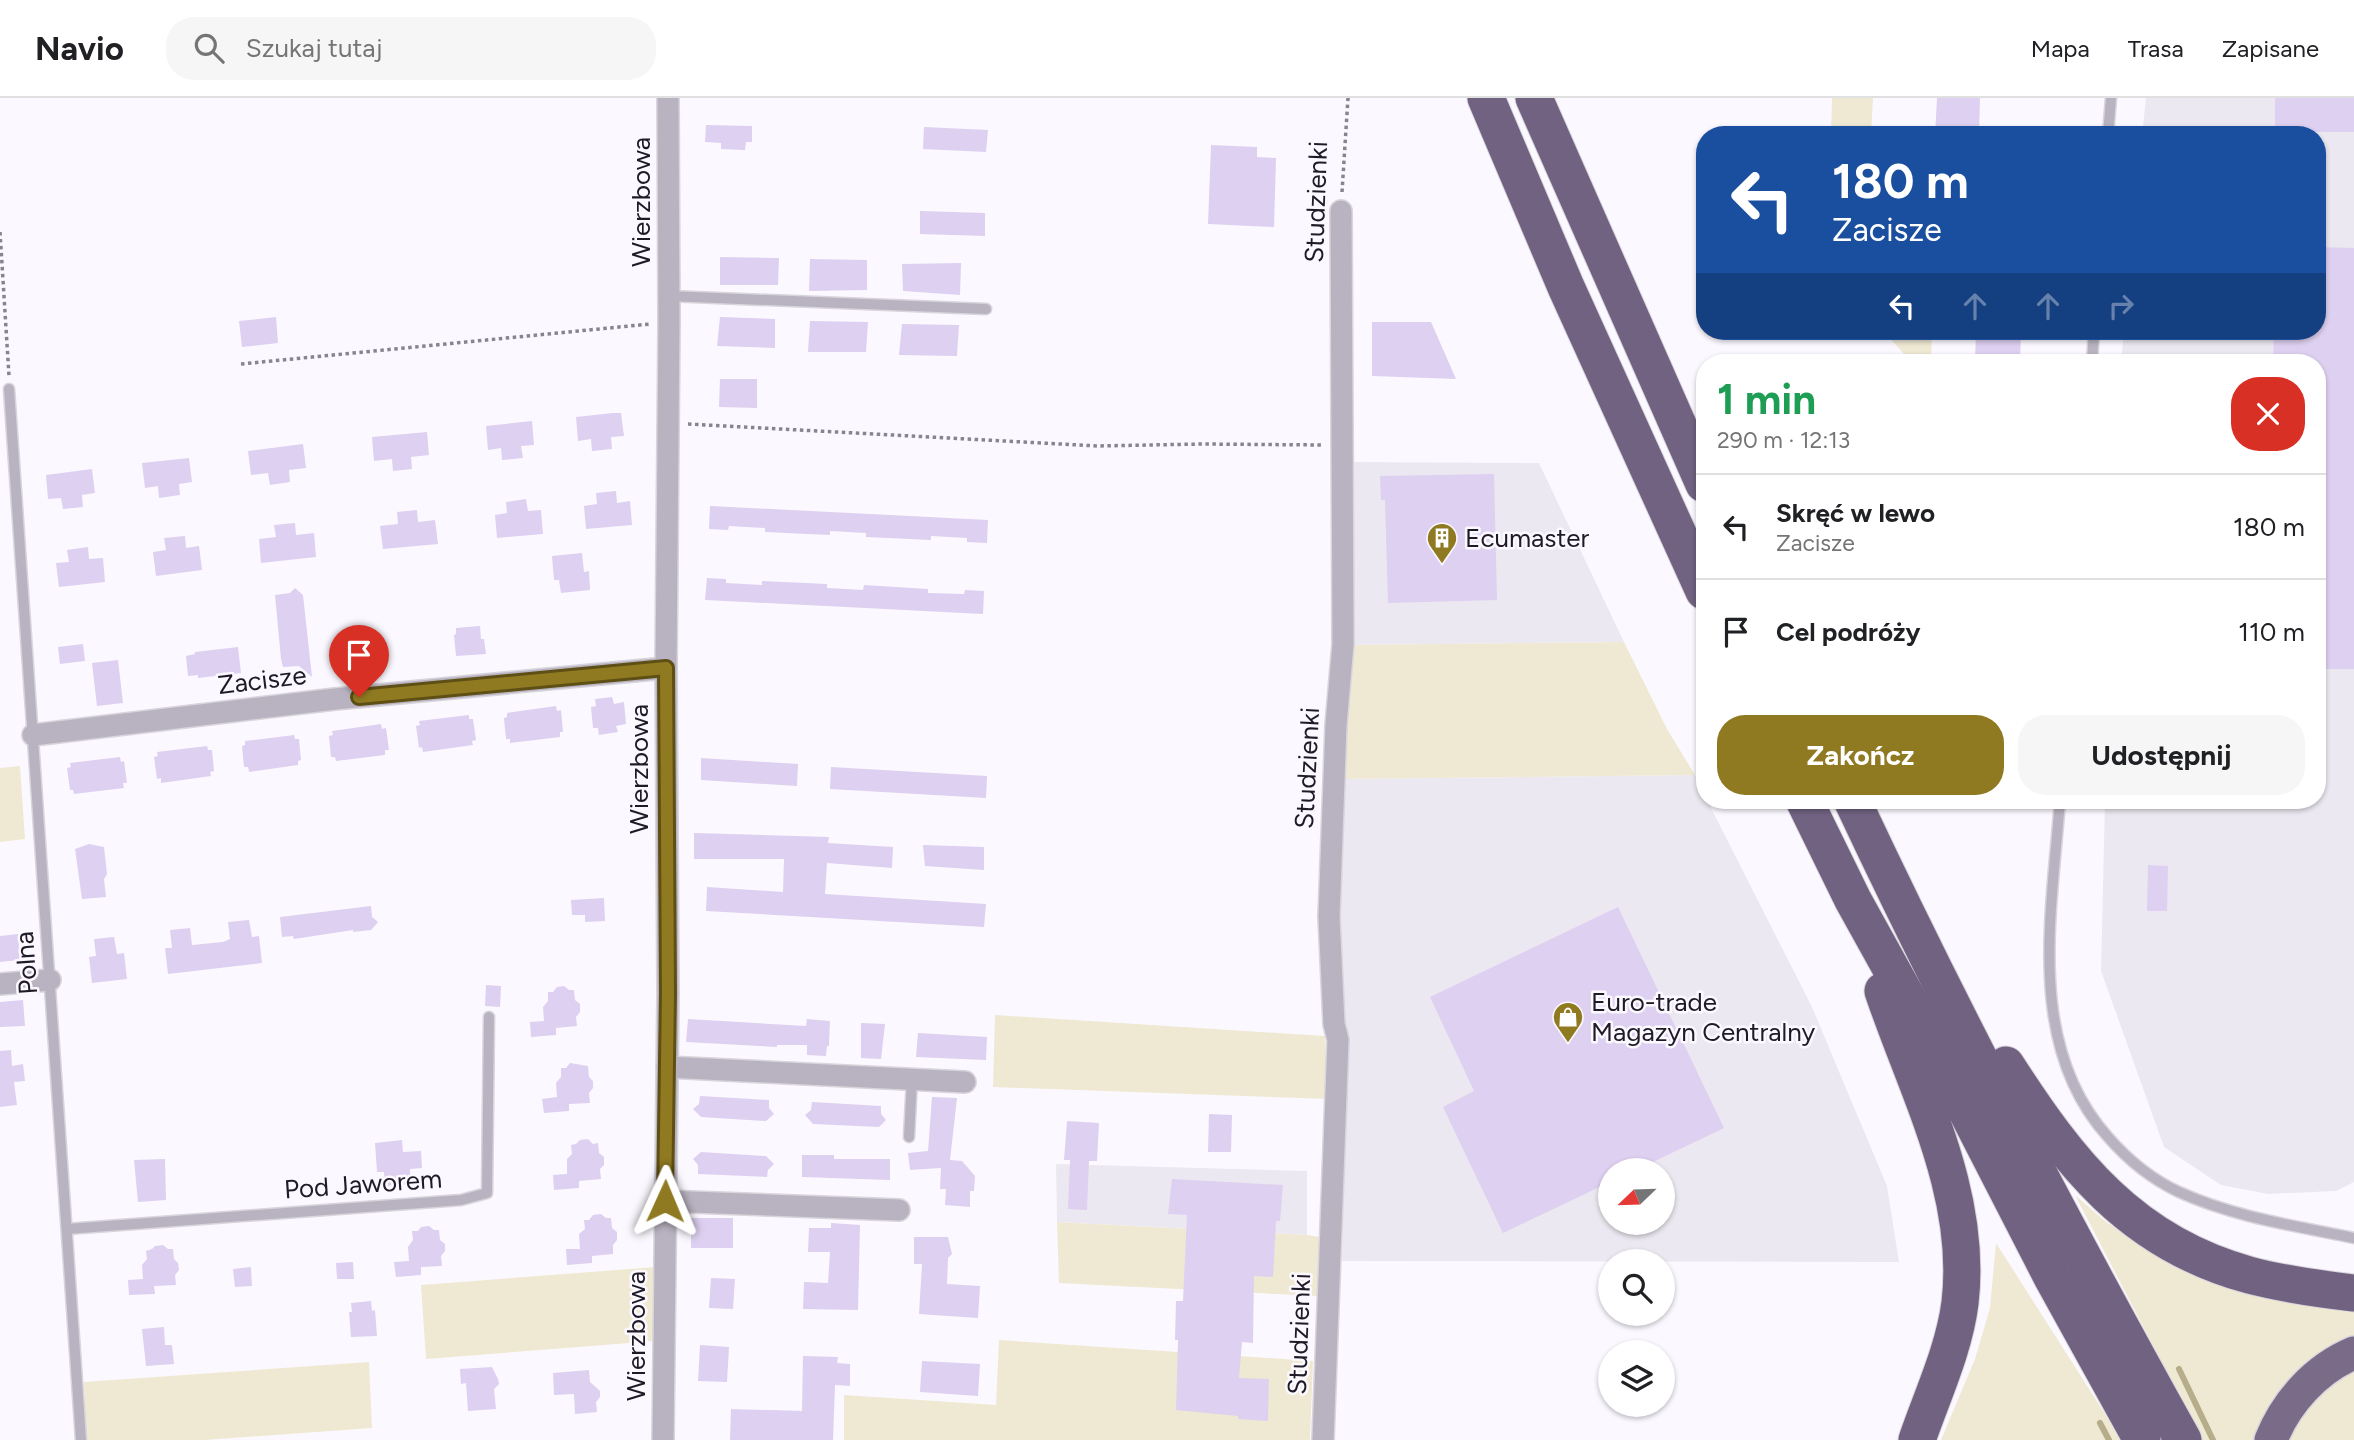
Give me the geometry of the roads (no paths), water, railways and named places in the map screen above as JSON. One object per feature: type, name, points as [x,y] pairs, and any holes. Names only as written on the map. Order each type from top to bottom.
[{"type":"highway","points":[[1486,98],[1566,287],[1696,573]]},
{"type":"highway","points":[[1534,98],[1696,466]]},
{"type":"highway","points":[[1808,809],[1853,900],[1924,1028],[2052,1277],[2142,1440]]},
{"type":"highway","points":[[1856,809],[1895,892],[2094,1278],[2183,1440]]},
{"type":"highway","points":[[1895,892],[2048,1129],[2102,1192],[2147,1228],[2171,1243],[2223,1266],[2289,1283],[2354,1293]]},
{"type":"highway","points":[[1853,900],[1893,1021],[1947,1166],[1956,1207],[1962,1259],[1960,1302],[1955,1332],[1917,1440]]},
{"type":"highway","points":[[2270,1440],[2288,1406],[2302,1391],[2332,1365],[2354,1353]]},
{"type":"street","name":"Wierzbowa","points":[[663,1440],[668,993],[668,98]]},
{"type":"street","name":"Studzienki","points":[[1323,1440],[1338,1040],[1334,1024],[1329,918],[1336,725],[1343,644],[1341,211]]},
{"type":"street","name":"Zacisze","points":[[33,735],[335,699],[666,668]]},
{"type":"street","points":[[0,984],[50,980]]},
{"type":"street","points":[[667,1067],[965,1082]]},
{"type":"street","points":[[665,1201],[899,1210]]},
{"type":"lane","points":[[2109,126],[2111,98]]},
{"type":"lane","points":[[669,296],[986,309]]},
{"type":"lane","name":"Polna","points":[[9,389],[81,1440]]},
{"type":"lane","points":[[2059,809],[2051,922],[2051,1000],[2063,1060],[2087,1111],[2137,1166],[2180,1192],[2243,1214],[2354,1238]]},
{"type":"lane","name":"Pod Jaworem","points":[[67,1230],[461,1200],[487,1193],[489,1017]]},
{"type":"lane","points":[[909,1137],[912,1079]]},
{"type":"waterway","points":[[2179,1369],[2213,1440]]},
{"type":"waterway","points":[[2100,1423],[2109,1440]]},
{"type":"place","name":"Ecumaster","points":[[1442,565]]},
{"type":"place","name":"Euro-trade Magazyn Centralny","points":[[1568,1044]]}]
